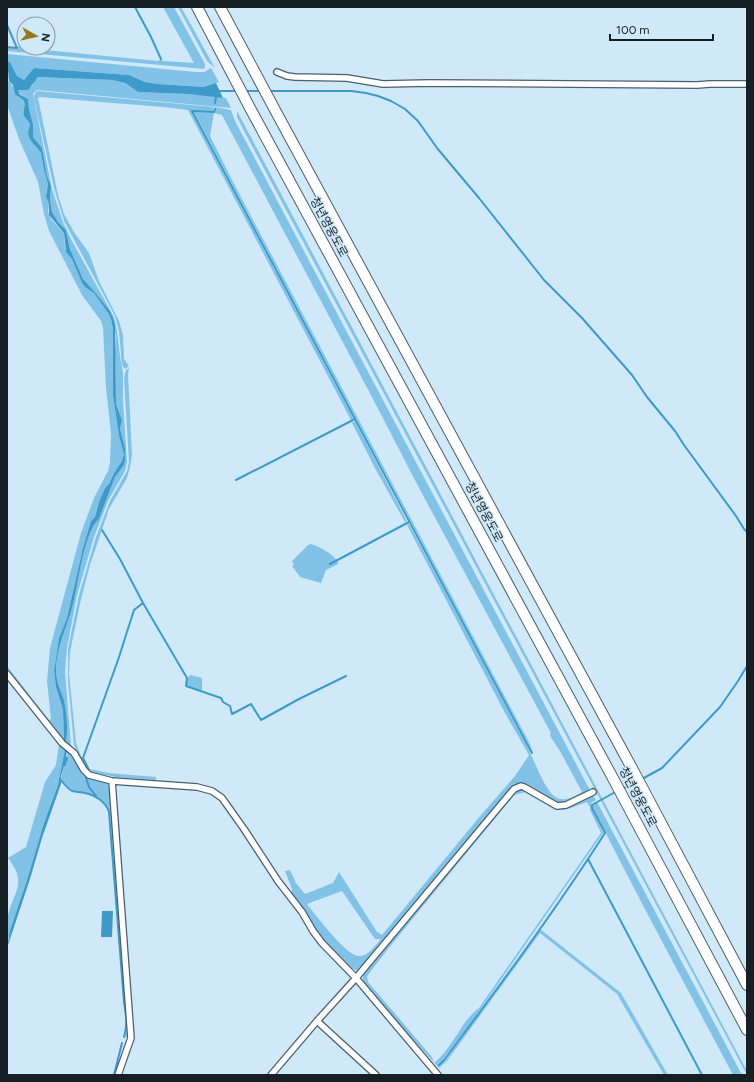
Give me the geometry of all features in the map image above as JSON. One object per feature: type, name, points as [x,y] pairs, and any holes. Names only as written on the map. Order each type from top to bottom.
[{"type":"highway","name":"청년영웅도로","points":[[197,7],[250,108],[624,798],[747,1030]]},
{"type":"highway","name":"청년영웅도로","points":[[220,7],[274,110],[643,788],[747,985]]},
{"type":"street","points":[[277,72],[291,77],[347,78],[383,84],[747,84]]},
{"type":"street","points":[[7,674],[62,743],[74,753],[84,770],[89,775],[112,781],[197,787],[212,791],[222,798],[322,943],[356,978],[438,1075]]},
{"type":"street","points":[[112,781],[131,1038],[118,1075]]},
{"type":"street","points":[[271,1075],[356,978],[514,789],[521,786],[524,787],[557,806],[566,805],[593,792]]},
{"type":"street","points":[[317,1021],[376,1075]]},
{"type":"shaded area","points":[[163,7],[174,7],[205,64],[204,69],[56,55],[56,51],[158,61],[161,59],[163,61],[194,63]]},
{"type":"shaded area","points":[[178,7],[181,7],[215,68],[207,61]]},
{"type":"shaded area","points":[[7,47],[16,48],[16,52],[7,51]]},
{"type":"shaded area","points":[[7,54],[196,72],[204,72],[211,68],[219,82],[203,87],[158,84],[145,82],[129,75],[34,68],[24,80],[17,76],[10,62],[7,61]]},
{"type":"shaded area","points":[[7,61],[10,62],[17,76],[24,80],[34,68],[129,75],[145,82],[158,84],[203,87],[216,83],[223,98],[188,94],[138,92],[125,83],[112,80],[38,77],[28,90],[18,90],[19,94],[28,99],[33,124],[33,137],[42,148],[47,176],[51,186],[50,199],[52,212],[58,222],[66,230],[70,249],[83,279],[110,311],[115,324],[116,404],[122,420],[120,429],[125,448],[124,465],[115,477],[99,519],[93,526],[85,548],[74,602],[61,641],[56,663],[56,675],[66,711],[66,743],[64,741],[63,710],[56,687],[54,671],[59,638],[67,618],[83,548],[91,521],[95,517],[105,488],[109,484],[122,461],[124,454],[119,436],[113,396],[113,329],[111,319],[94,293],[82,283],[72,259],[66,252],[64,233],[49,215],[49,204],[46,196],[48,184],[41,153],[29,137],[28,133],[30,124],[23,114],[25,104],[23,100],[15,94],[13,85],[9,81]]},
{"type":"shaded area","points":[[38,77],[112,80],[125,83],[138,92],[188,94],[226,98],[231,108],[37,90],[33,94],[52,189],[63,222],[72,241],[114,317],[123,373],[123,400],[127,462],[125,471],[108,501],[94,537],[77,595],[67,648],[65,671],[71,747],[66,743],[66,711],[56,675],[56,663],[61,641],[74,602],[85,548],[93,526],[99,519],[115,477],[124,465],[125,448],[120,429],[122,420],[116,404],[116,336],[110,311],[83,279],[70,249],[66,230],[58,222],[52,212],[50,199],[51,186],[47,176],[42,148],[33,137],[33,124],[28,99],[17,92],[18,89],[23,90],[32,86]]},
{"type":"shaded area","points":[[9,81],[25,104],[24,115],[30,124],[28,133],[35,146],[41,153],[48,184],[46,193],[49,204],[48,212],[51,219],[64,233],[65,249],[72,259],[82,283],[94,293],[111,319],[113,329],[113,396],[119,436],[124,454],[122,461],[109,484],[105,488],[95,517],[91,521],[83,548],[67,618],[59,638],[54,671],[56,687],[63,710],[64,741],[7,670],[7,666],[49,720],[51,719],[47,681],[50,648],[81,533],[94,498],[108,471],[110,463],[111,433],[106,388],[103,327],[101,321],[82,295],[49,231],[38,182],[19,139],[7,105],[7,82]]},
{"type":"shaded area","points":[[37,91],[214,107],[213,111],[191,111],[354,419],[351,420],[188,110],[40,97],[38,98],[58,195],[64,214],[74,232],[89,253],[99,281],[119,321],[123,335],[124,359],[129,366],[125,369],[122,365],[119,331],[115,316],[64,221],[54,188],[34,98]]},
{"type":"shaded area","points":[[215,107],[231,110],[235,121],[591,792],[566,803],[557,803],[520,784],[514,787],[358,971],[339,958],[312,926],[291,895],[292,889],[285,871],[290,870],[296,883],[305,894],[333,883],[339,872],[377,932],[382,935],[515,776],[529,755],[505,713],[407,525],[409,524],[453,605],[527,746],[546,786],[554,796],[561,799],[572,797],[582,792],[550,736],[551,733],[418,486],[222,115],[214,113]],"holes":[[[342,891],[375,939],[381,939],[369,952],[363,956],[353,954],[339,942],[307,904]]]},
{"type":"shaded area","points":[[237,111],[747,1071],[747,1075],[243,129],[237,117]]},
{"type":"shaded area","points":[[194,112],[214,113],[210,136],[533,752]]},
{"type":"shaded area","points":[[129,368],[128,374],[132,455],[130,467],[127,478],[109,509],[90,565],[70,652],[69,674],[76,743],[89,770],[82,761],[74,745],[68,681],[68,649],[79,595],[96,537],[110,501],[127,471],[129,462],[124,378],[126,370]]},
{"type":"shaded area","points":[[355,421],[407,521],[405,522],[376,470],[352,423]]},
{"type":"shaded area","points":[[311,544],[326,551],[338,562],[338,564],[326,570],[321,583],[300,577],[292,566],[294,565],[292,561],[308,545]]},
{"type":"shaded area","points":[[191,675],[202,678],[202,691],[187,686],[187,678]]},
{"type":"shaded area","points":[[59,744],[65,749],[58,785],[44,823],[7,942],[7,920],[18,882],[14,867],[8,858],[26,847],[45,782],[56,765]]},
{"type":"shaded area","points":[[65,749],[67,751],[66,756],[68,758],[61,776],[61,784],[7,948],[10,931],[44,823],[58,785]]},
{"type":"shaded area","points":[[67,751],[87,777],[110,784],[128,1009],[129,1035],[126,1037],[128,1020],[124,1002],[123,968],[110,812],[105,804],[97,797],[72,790],[65,785],[61,779],[64,766],[66,766],[67,762]]},
{"type":"shaded area","points":[[90,769],[108,773],[156,777],[156,780],[116,777],[91,772]]},
{"type":"shaded area","points":[[524,790],[556,807],[592,794],[596,800],[591,803],[591,807],[603,833],[475,1017],[438,1064],[440,1065],[446,1060],[540,929],[621,993],[668,1075],[664,1075],[617,994],[540,933],[447,1061],[439,1068],[434,1063],[447,1050],[467,1020],[479,1008],[601,833],[587,802],[568,809],[558,810],[526,792],[514,795],[367,976],[368,982],[432,1057],[434,1062],[404,1030],[363,981],[363,973],[514,792]]},
{"type":"shaded area","points":[[597,802],[742,1075],[733,1075],[593,808]]},
{"type":"shaded area","points":[[102,911],[113,911],[112,937],[101,937]]},
{"type":"waterway","points":[[135,7],[161,59]]},
{"type":"waterway","points":[[7,25],[17,48],[7,47]]},
{"type":"waterway","points":[[217,91],[236,91]]},
{"type":"waterway","points":[[245,91],[260,91]]},
{"type":"waterway","points":[[269,91],[351,91],[378,96],[405,109],[418,121],[437,148],[544,280],[582,318],[632,375],[647,397],[675,431],[747,532]]},
{"type":"waterway","points":[[215,103],[216,97]]},
{"type":"waterway","points":[[215,109],[214,112],[192,111],[532,753]]},
{"type":"waterway","points":[[236,480],[355,419]]},
{"type":"waterway","points":[[330,564],[409,522]]},
{"type":"waterway","points":[[89,770],[83,758],[134,610],[143,603],[120,559],[102,530]]},
{"type":"waterway","points":[[143,603],[187,678],[186,686],[221,698],[223,702],[230,706],[232,714],[251,704],[261,720],[346,676]]},
{"type":"waterway","points":[[642,779],[662,768],[720,707],[747,666]]},
{"type":"waterway","points":[[86,778],[89,787],[96,796]]},
{"type":"waterway","points":[[60,779],[72,791],[89,794],[96,797],[108,808],[109,812],[126,1020],[124,1037]]},
{"type":"waterway","points":[[622,789],[636,782]]},
{"type":"waterway","points":[[439,1065],[527,948],[605,833],[592,808],[592,805],[617,791]]},
{"type":"waterway","points":[[588,859],[702,1075]]},
{"type":"waterway","points":[[114,1075],[122,1043]]}]
